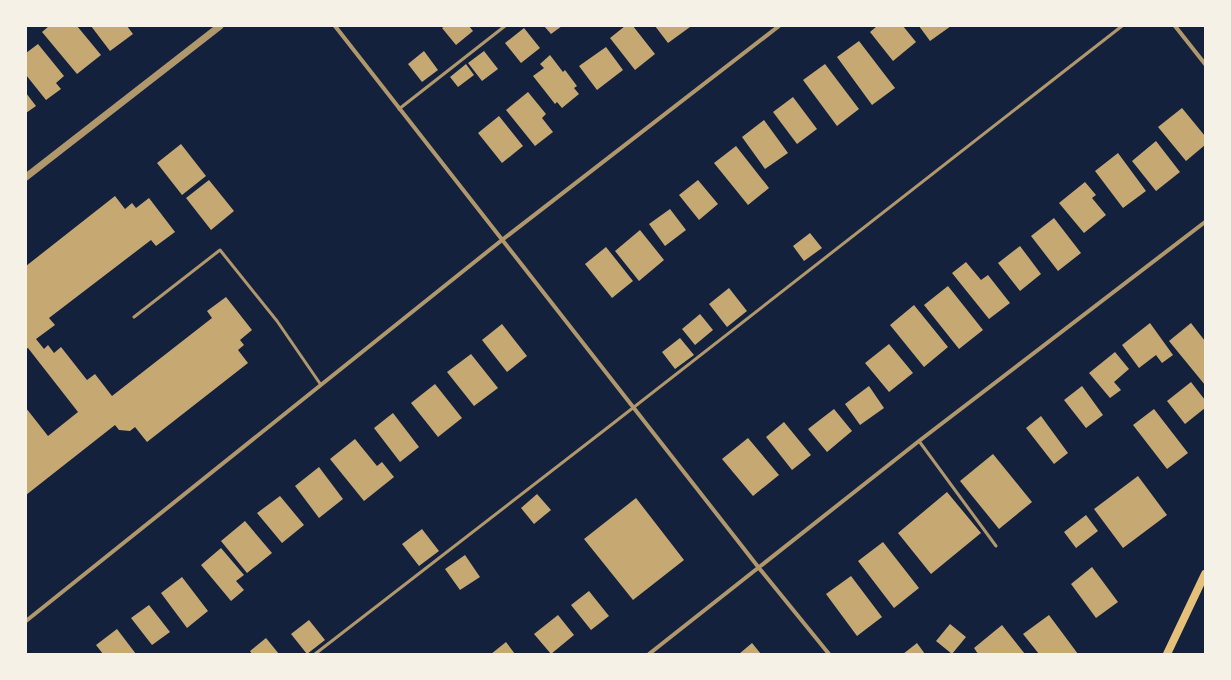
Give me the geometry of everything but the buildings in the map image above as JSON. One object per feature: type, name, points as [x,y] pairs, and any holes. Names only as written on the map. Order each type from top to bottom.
[{"type":"main road","points":[[1167,654],[1205,574]]},
{"type":"street","points":[[26,177],[220,26]]},
{"type":"street","points":[[335,26],[759,568],[829,654]]},
{"type":"street","points":[[26,621],[502,240],[779,26]]},
{"type":"street","points":[[1175,26],[1205,64]]},
{"type":"street","points":[[649,654],[919,441],[1205,222]]},
{"type":"lane","points":[[399,109],[505,26]]},
{"type":"lane","points":[[315,654],[1122,26]]},
{"type":"lane","points":[[134,317],[220,250],[277,321],[321,385]]},
{"type":"lane","points":[[919,441],[996,546]]}]
